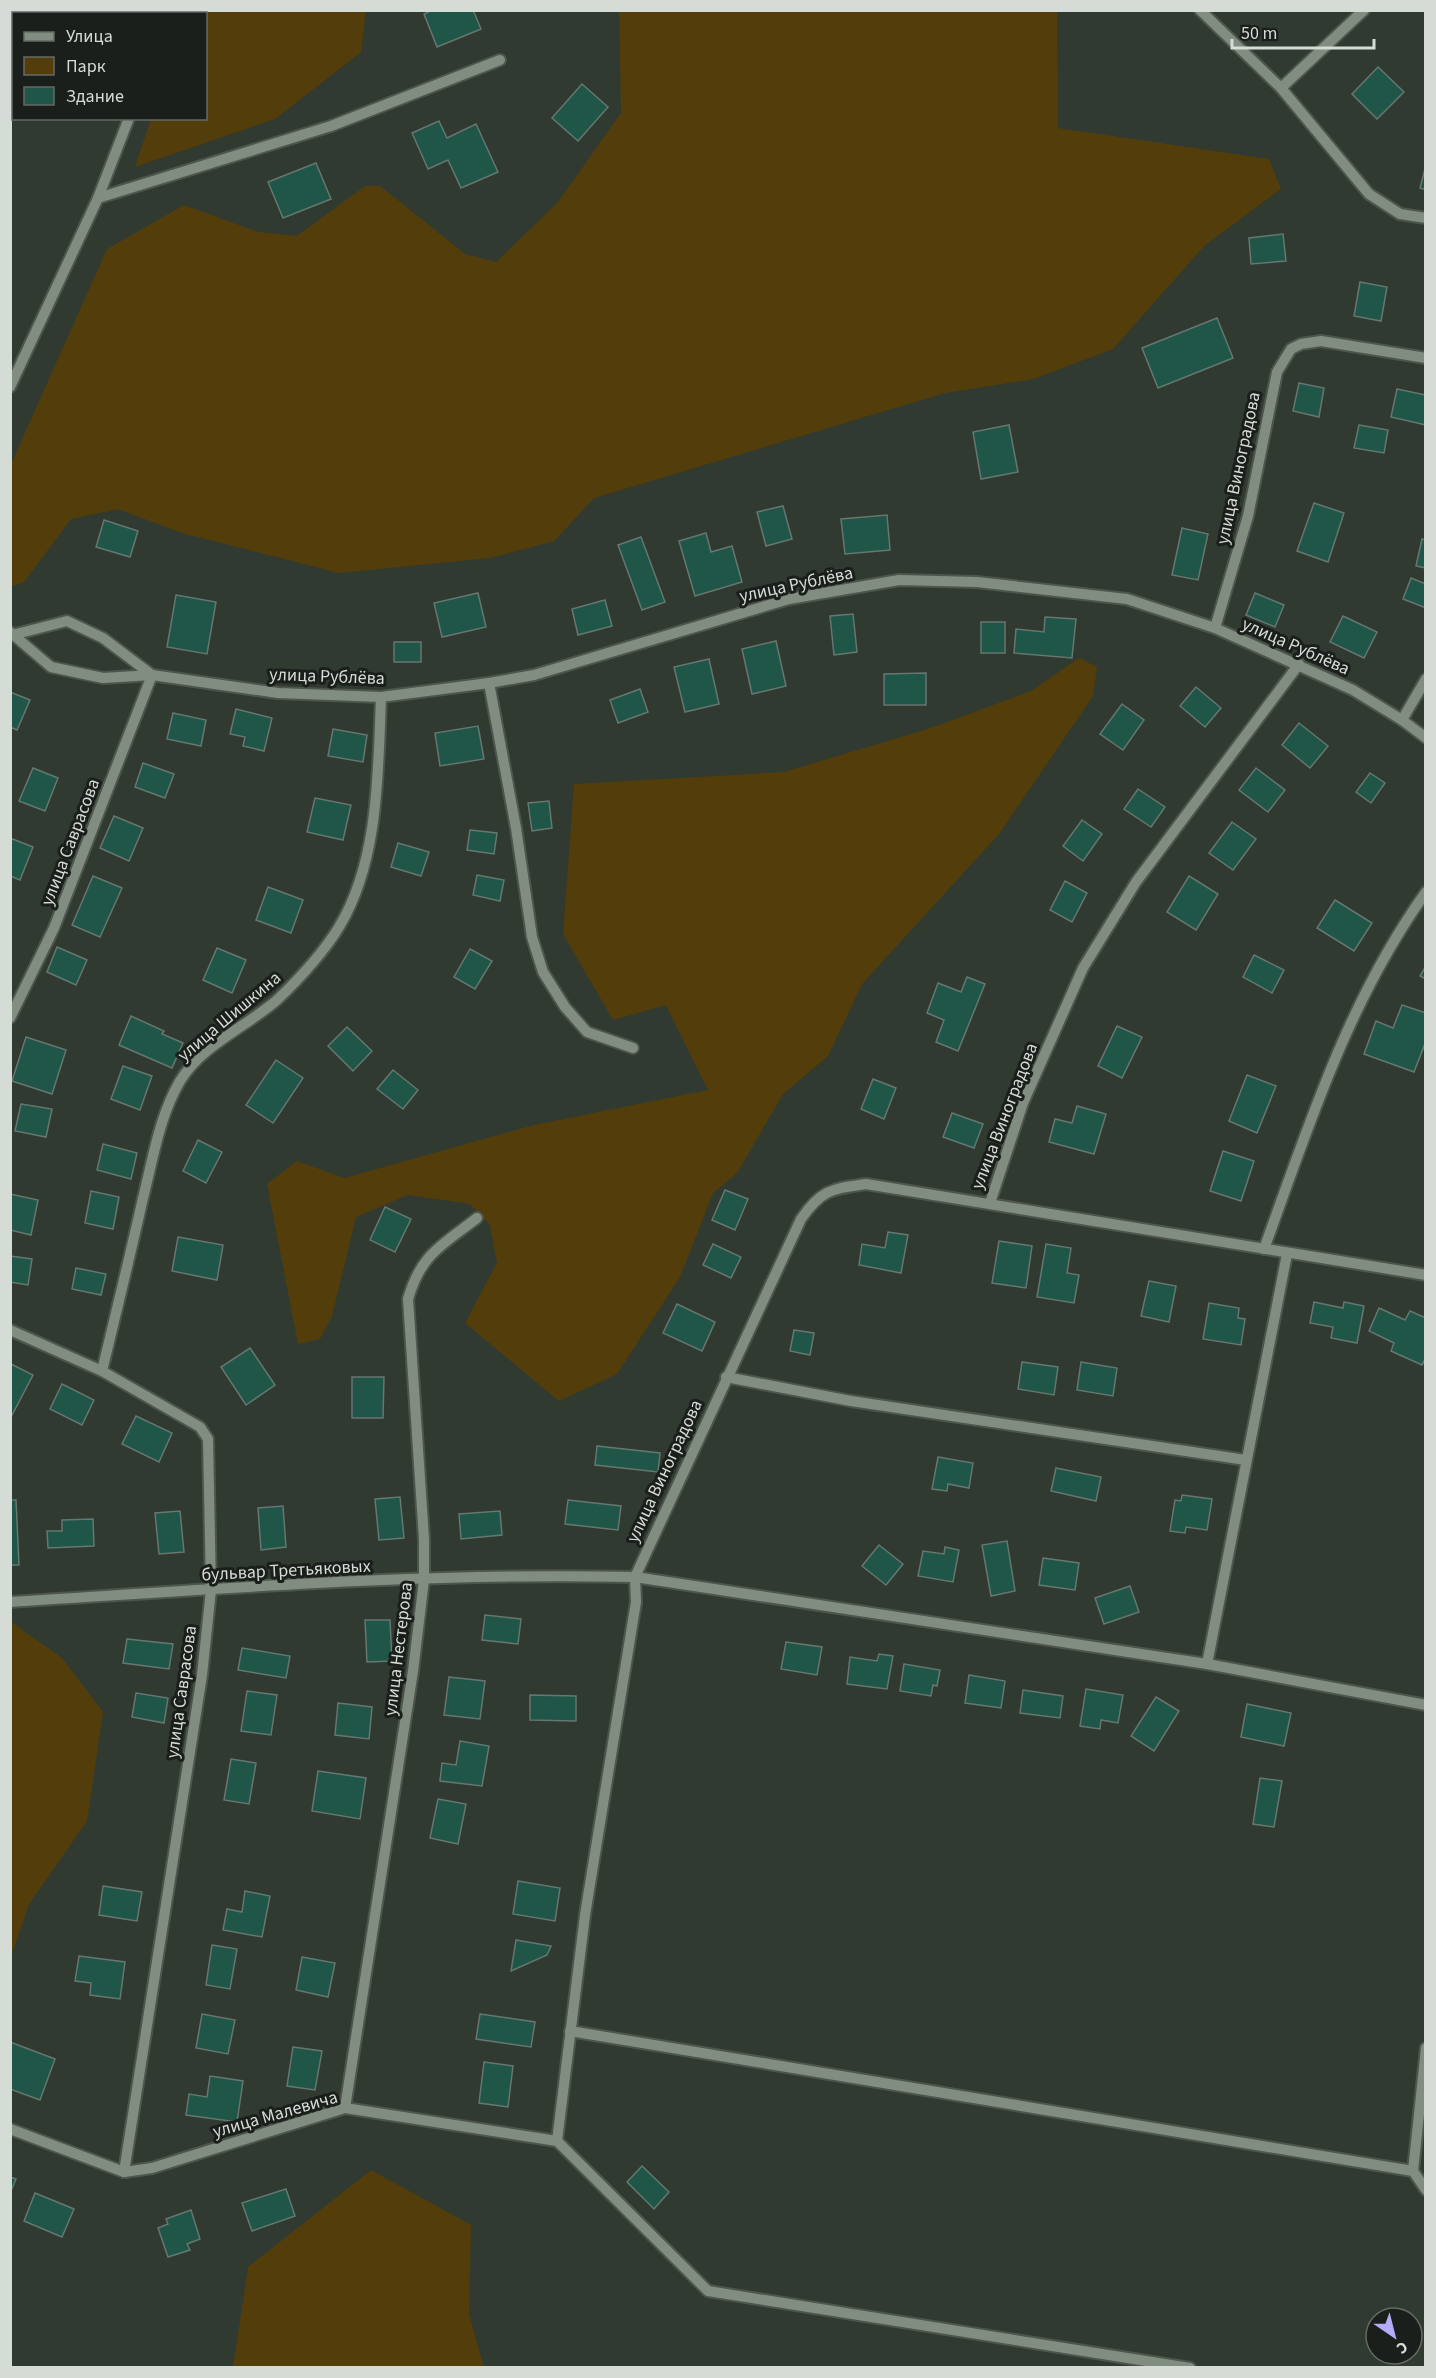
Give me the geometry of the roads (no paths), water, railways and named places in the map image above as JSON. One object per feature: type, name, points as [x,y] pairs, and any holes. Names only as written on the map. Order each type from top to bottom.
[{"type":"street","points":[[1200,10],[1281,88],[1369,194],[1400,214],[1425,218]]},
{"type":"street","points":[[1281,88],[1364,10]]},
{"type":"street","points":[[98,198],[331,126],[500,60]]},
{"type":"street","points":[[10,387],[29,341],[98,198],[128,120]]},
{"type":"street","name":"улица Виноградова","points":[[1215,628],[1248,516],[1277,372],[1291,350],[1301,344],[1321,341],[1425,358]]},
{"type":"street","name":"улица Рублёва","points":[[13,633],[51,667],[103,678],[152,675],[278,693],[381,697],[489,684],[534,675],[612,653],[685,628],[789,599],[898,580],[977,582],[1127,599],[1215,628],[1353,690],[1402,720],[1425,738]]},
{"type":"street","points":[[13,633],[67,621],[104,638],[152,675]]},
{"type":"street","name":"улица Виноградова","points":[[635,1577],[801,1219],[816,1199],[831,1189],[866,1184],[990,1203],[1023,1103],[1083,968],[1136,882],[1299,664]]},
{"type":"street","name":"улица Саврасова","points":[[10,1018],[54,928],[152,675]]},
{"type":"street","points":[[1402,720],[1425,679]]},
{"type":"street","points":[[489,684],[516,828],[532,937],[543,972],[565,1007],[587,1032],[633,1048]]},
{"type":"street","name":"улица Шишкина","points":[[102,1371],[162,1120],[180,1080],[200,1057],[275,1001],[313,964],[340,926],[356,888],[368,846],[378,767],[381,697]]},
{"type":"street","points":[[1264,1249],[1344,1034],[1396,933],[1425,892]]},
{"type":"street","points":[[990,1203],[1119,1227],[1425,1275]]},
{"type":"street","name":"улица Нестерова","points":[[345,2108],[409,1694],[424,1580],[424,1539],[408,1299],[416,1274],[429,1256],[477,1218]]},
{"type":"street","points":[[1207,1664],[1287,1254]]},
{"type":"street","name":"улица Саврасова","points":[[10,1330],[102,1371],[200,1427],[207,1439],[211,1590],[188,1769],[124,2172]]},
{"type":"street","points":[[726,1377],[875,1405],[1246,1460]]},
{"type":"street","name":"бульвар Третьяковых","points":[[10,1602],[424,1580],[572,1575],[635,1577],[1207,1664],[1425,1705]]},
{"type":"street","points":[[635,1577],[636,1602],[585,1915],[557,2141],[708,2291],[1190,2367]]},
{"type":"street","points":[[570,2031],[1413,2171]]},
{"type":"street","points":[[1425,2048],[1413,2171],[1425,2190]]},
{"type":"street","name":"улица Малевича","points":[[10,2129],[124,2172],[152,2168],[345,2108],[557,2141]]}]
